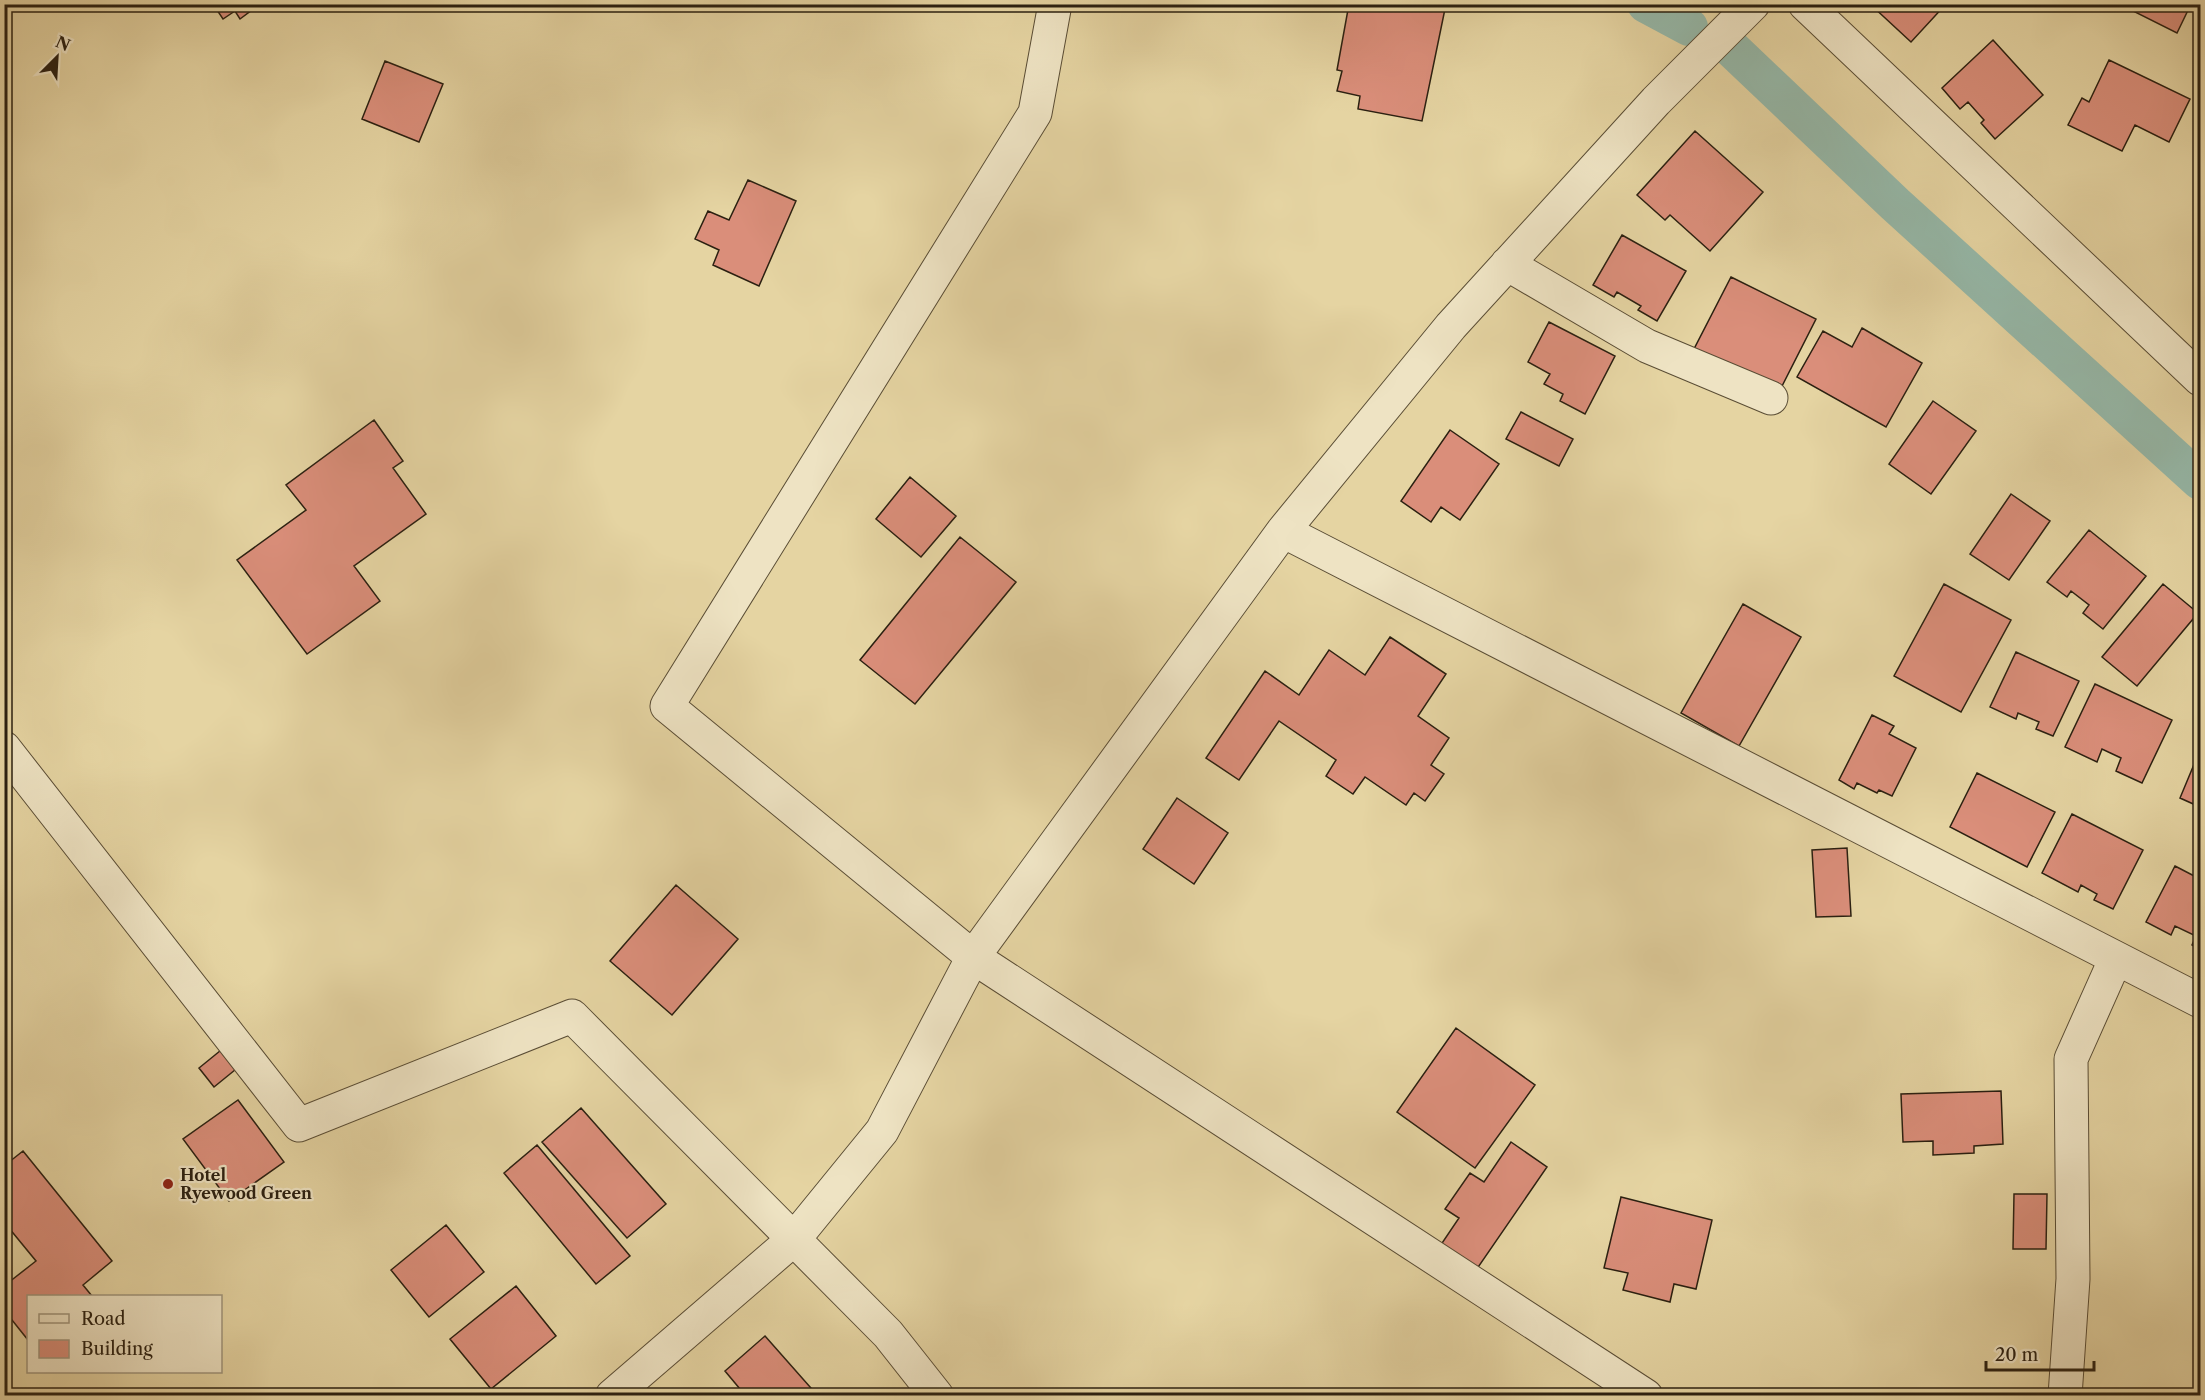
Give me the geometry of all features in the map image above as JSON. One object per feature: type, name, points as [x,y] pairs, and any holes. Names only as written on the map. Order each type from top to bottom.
[{"type":"street","points":[[1055,4],[1035,113],[667,706],[973,957],[1646,1395]]},
{"type":"street","points":[[612,1395],[794,1239],[882,1131],[973,957],[1283,531],[1451,326],[1656,101],[1753,4]]},
{"type":"street","points":[[1804,4],[2200,380]]},
{"type":"street","points":[[1507,264],[1647,346],[1771,398]]},
{"type":"street","points":[[1283,531],[2200,1001]]},
{"type":"street","points":[[4,748],[299,1125],[572,1016],[888,1334],[937,1395]]},
{"type":"street","points":[[2065,1395],[2073,1279],[2071,1059],[2116,958]]},
{"type":"building","points":[[213,4],[260,4],[240,19],[235,11],[223,19]]},
{"type":"building","points":[[1349,4],[1446,4],[1422,121],[1358,109],[1360,96],[1337,91],[1342,71],[1337,70]]},
{"type":"building","points":[[1870,4],[1946,4],[1911,42]]},
{"type":"building","points":[[2129,4],[2191,4],[2177,33],[2127,8]]},
{"type":"building","points":[[1993,40],[2043,95],[1995,139],[1981,123],[1984,120],[1968,102],[1960,109],[1942,88]]},
{"type":"building","points":[[2109,60],[2190,99],[2169,142],[2135,125],[2122,151],[2068,125],[2082,98],[2089,102]]},
{"type":"building","points":[[385,61],[443,84],[419,142],[362,119]]},
{"type":"building","points":[[1695,131],[1763,192],[1710,251],[1670,215],[1665,220],[1637,195]]},
{"type":"building","points":[[748,180],[796,201],[759,286],[713,265],[719,250],[695,239],[708,211],[729,220]]},
{"type":"building","points":[[1622,235],[1686,271],[1657,321],[1638,310],[1641,306],[1617,292],[1614,297],[1593,285]]},
{"type":"building","points":[[1731,277],[1816,319],[1779,392],[1694,349]]},
{"type":"building","points":[[1549,322],[1615,356],[1585,414],[1560,401],[1563,394],[1544,384],[1550,374],[1528,362]]},
{"type":"building","points":[[1862,328],[1922,363],[1886,427],[1797,377],[1823,331],[1852,347]]},
{"type":"building","points":[[1933,401],[1976,431],[1931,494],[1889,464]]},
{"type":"building","points":[[1521,412],[1573,439],[1559,466],[1506,439]]},
{"type":"building","points":[[374,420],[403,461],[393,468],[426,514],[354,566],[380,601],[307,654],[237,560],[306,510],[286,485]]},
{"type":"building","points":[[1450,430],[1499,464],[1460,520],[1441,507],[1431,522],[1401,501]]},
{"type":"building","points":[[910,477],[956,516],[921,557],[876,519]]},
{"type":"building","points":[[2011,494],[2050,521],[2009,580],[1970,554]]},
{"type":"building","points":[[2089,530],[2146,576],[2103,629],[2083,613],[2089,605],[2071,591],[2067,597],[2047,582]]},
{"type":"building","points":[[960,537],[1016,582],[915,704],[860,660]]},
{"type":"building","points":[[1944,584],[2011,620],[1961,712],[1894,676]]},
{"type":"building","points":[[2163,584],[2198,613],[2137,686],[2102,657]]},
{"type":"building","points":[[1743,604],[1801,637],[1739,746],[1681,713]]},
{"type":"building","points":[[1390,637],[1446,674],[1418,716],[1449,738],[1431,765],[1444,774],[1425,801],[1414,793],[1406,805],[1365,777],[1353,794],[1326,776],[1336,760],[1279,721],[1239,780],[1206,758],[1265,671],[1299,695],[1329,650],[1365,675]]},
{"type":"building","points":[[2016,652],[2079,681],[2053,736],[2036,729],[2039,722],[2018,713],[2016,719],[1990,707]]},
{"type":"building","points":[[2095,684],[2172,720],[2142,783],[2116,771],[2121,758],[2102,749],[2097,762],[2065,747]]},
{"type":"building","points":[[1872,715],[1894,726],[1889,734],[1916,748],[1892,796],[1879,790],[1877,793],[1857,783],[1854,789],[1839,780]]},
{"type":"building","points":[[2200,750],[2200,807],[2180,798]]},
{"type":"building","points":[[1977,773],[2055,812],[2027,867],[1950,827]]},
{"type":"building","points":[[1177,798],[1228,833],[1194,884],[1143,849]]},
{"type":"building","points":[[2072,814],[2143,850],[2113,909],[2094,900],[2097,894],[2081,885],[2078,892],[2042,873]]},
{"type":"building","points":[[1847,848],[1851,916],[1816,917],[1812,850]]},
{"type":"building","points":[[2175,866],[2200,879],[2200,950],[2192,945],[2196,936],[2175,926],[2171,935],[2146,922]]},
{"type":"building","points":[[676,885],[738,939],[672,1015],[610,961]]},
{"type":"building","points":[[1456,1028],[1535,1085],[1475,1168],[1397,1112]]},
{"type":"building","points":[[231,1042],[246,1061],[214,1087],[199,1068]]},
{"type":"building","points":[[2001,1091],[2003,1144],[1974,1146],[1974,1153],[1933,1155],[1933,1141],[1903,1142],[1901,1094]]},
{"type":"building","points":[[238,1100],[284,1162],[229,1201],[183,1139]]},
{"type":"building","points":[[581,1108],[666,1204],[627,1238],[542,1142]]},
{"type":"building","points":[[2200,1117],[2200,1147],[2194,1118]]},
{"type":"building","points":[[1511,1142],[1547,1167],[1472,1276],[1436,1252],[1459,1218],[1445,1209],[1470,1173],[1484,1182]]},
{"type":"building","points":[[537,1145],[630,1256],[596,1284],[504,1173]]},
{"type":"building","points":[[23,1151],[112,1261],[83,1285],[91,1295],[27,1295],[27,1339],[4,1310],[4,1286],[36,1261],[4,1222],[4,1166]]},
{"type":"building","points":[[2014,1194],[2047,1194],[2046,1249],[2013,1249]]},
{"type":"building","points":[[1621,1197],[1712,1220],[1696,1289],[1674,1284],[1670,1302],[1623,1290],[1628,1273],[1604,1268]]},
{"type":"building","points":[[446,1225],[484,1272],[429,1317],[391,1270]]},
{"type":"building","points":[[516,1286],[556,1336],[491,1389],[450,1339]]},
{"type":"building","points":[[765,1336],[818,1396],[736,1396],[735,1394],[740,1389],[725,1371]]},
{"type":"waterway","points":[[1646,4],[1689,27]]},
{"type":"waterway","points":[[1732,49],[1895,204],[2200,481]]},
{"type":"place","name":"Hotel Ryewood Green","points":[[168,1184]]}]
